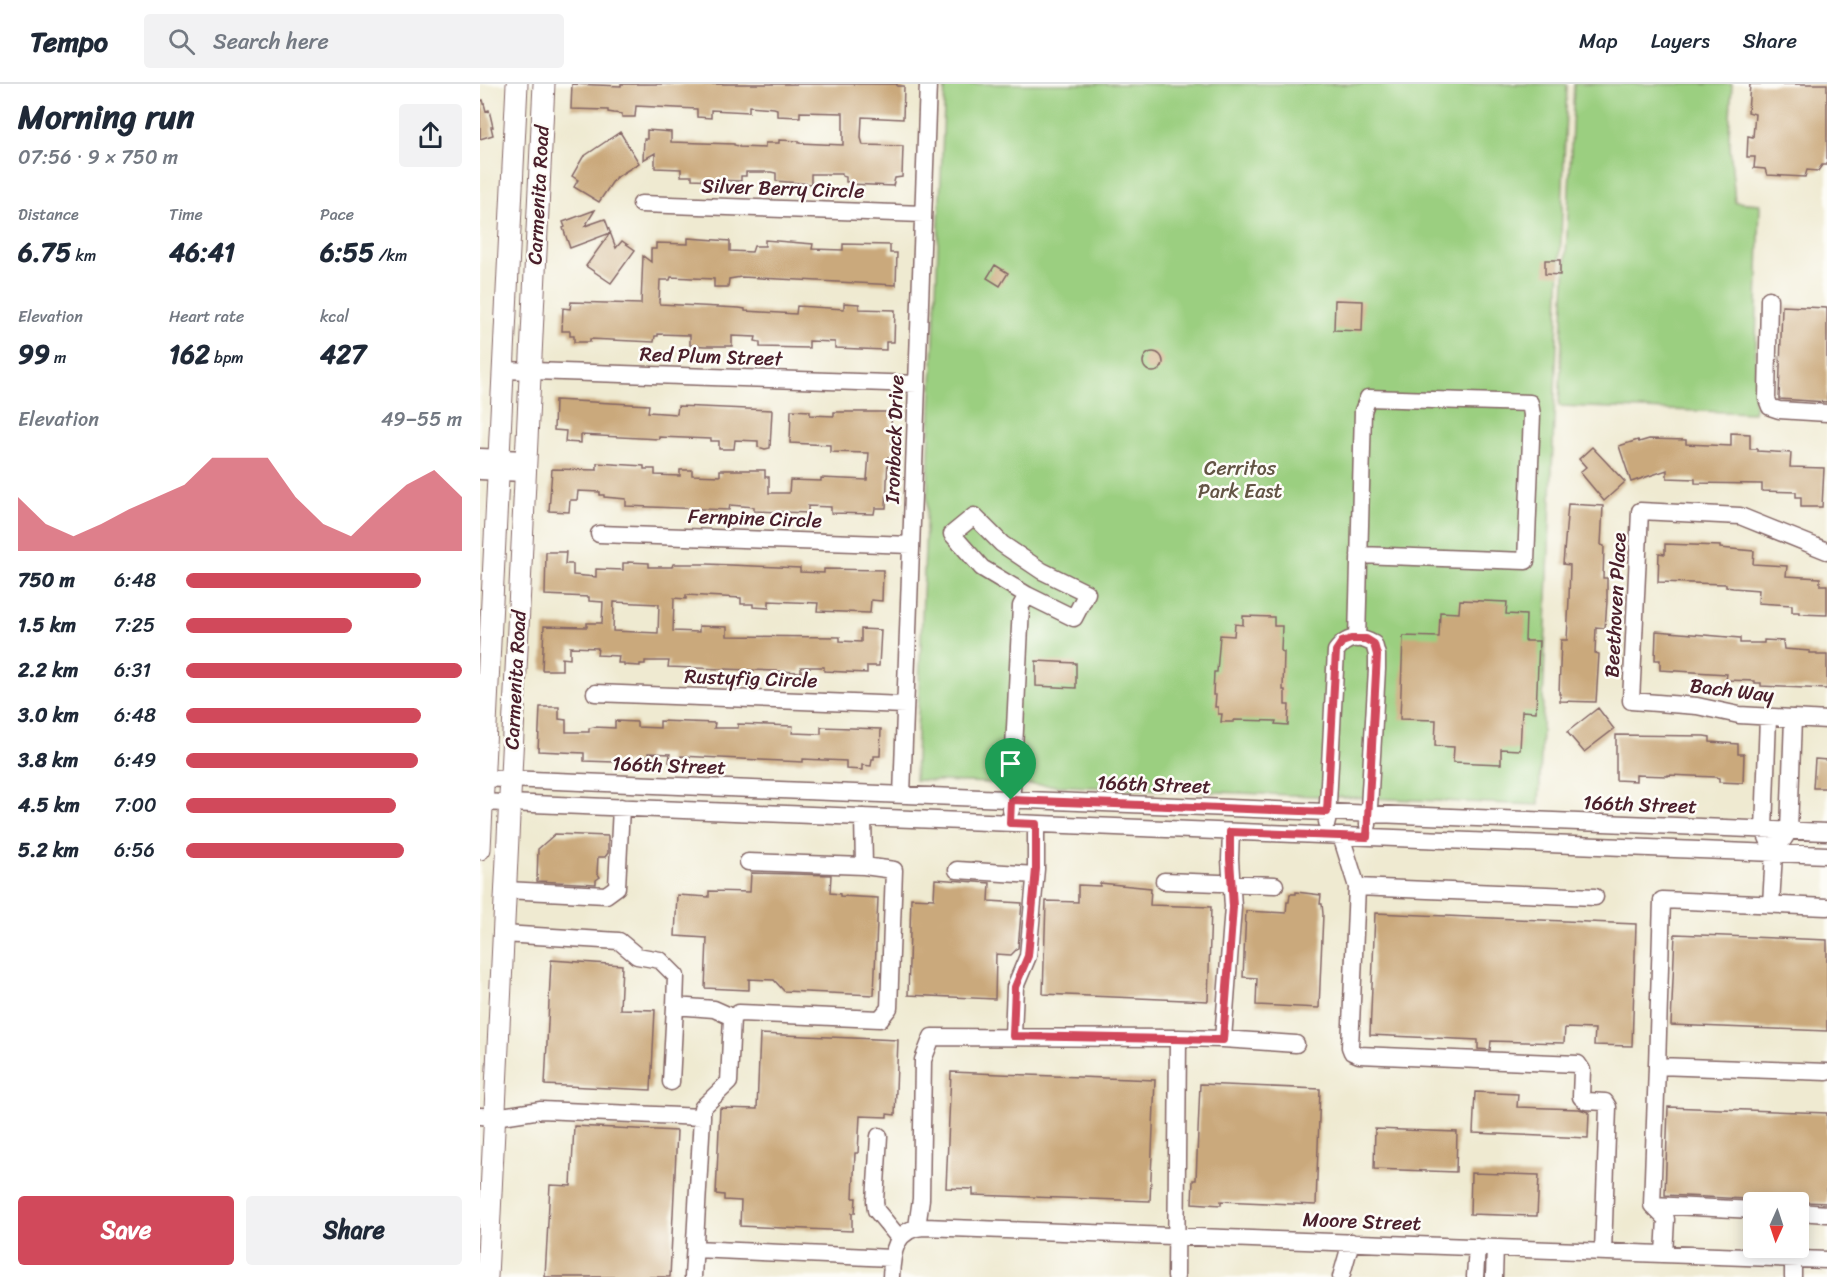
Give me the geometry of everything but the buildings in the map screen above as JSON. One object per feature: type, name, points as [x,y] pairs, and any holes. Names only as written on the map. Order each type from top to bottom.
[{"type":"main road","name":"Carmenita Road","points":[[480,849],[489,464],[503,370],[517,84]]},
{"type":"main road","name":"Carmenita Road","points":[[487,1277],[487,1117],[506,890],[544,84]]},
{"type":"street","name":"Ironback Drive","points":[[902,795],[928,84]]},
{"type":"street","name":"Silver Berry Circle","points":[[641,204],[923,214]]},
{"type":"street","points":[[1769,299],[1767,399],[1770,407],[1779,410],[1827,412]]},
{"type":"street","name":"Red Plum Street","points":[[503,370],[917,384]]},
{"type":"street","points":[[1357,639],[1359,555],[1363,411],[1368,398],[1530,403],[1532,415],[1526,561],[1359,555]]},
{"type":"street","points":[[489,464],[525,466]]},
{"type":"street","name":"Beethoven Place","points":[[1631,701],[1640,511],[1740,516],[1827,551]]},
{"type":"street","points":[[974,516],[1002,544],[1042,571],[1087,594],[1074,618],[1027,595],[982,568],[952,534],[974,516]]},
{"type":"street","name":"Fernpine Circle","points":[[598,534],[911,545]]},
{"type":"street","points":[[1010,823],[1020,614],[1021,606],[1027,595]]},
{"type":"street","points":[[1367,837],[1377,655],[1374,644],[1366,639],[1351,639],[1342,642],[1336,651],[1327,812],[1334,836],[1357,887],[1350,1047],[1352,1052],[1371,1056],[1578,1064],[1582,1070],[1581,1097],[1586,1101],[1605,1102],[1608,1107],[1603,1252]]},
{"type":"street","name":"Rustyfig Circle","points":[[595,693],[905,705]]},
{"type":"street","name":"Bach Way","points":[[1631,701],[1697,706],[1739,715],[1827,720]]},
{"type":"street","points":[[1768,717],[1764,830],[1774,853],[1772,904]]},
{"type":"street","points":[[1774,853],[1789,831],[1793,718]]},
{"type":"street","name":"166th Street","points":[[482,778],[1827,832]]},
{"type":"street","points":[[481,802],[1827,855]]},
{"type":"street","points":[[506,890],[606,895],[617,887],[621,807]]},
{"type":"street","points":[[863,817],[864,866]]},
{"type":"street","points":[[1013,1036],[1015,987],[1028,956],[1035,875],[1036,824]]},
{"type":"street","points":[[1223,1040],[1233,907],[1230,832]]},
{"type":"street","points":[[732,1017],[739,1013],[880,1019],[889,1008],[894,870],[864,866],[748,862]]},
{"type":"street","points":[[957,870],[1035,875]]},
{"type":"street","points":[[1164,880],[1275,885]]},
{"type":"street","points":[[1357,887],[1595,897]]},
{"type":"street","points":[[1664,1254],[1666,1220],[1652,1205],[1662,900],[1827,907]]},
{"type":"street","points":[[503,934],[619,941],[637,956],[660,960],[676,976],[671,1082]]},
{"type":"street","points":[[675,1006],[714,1009],[732,1017]]},
{"type":"street","points":[[693,1277],[702,1108],[729,1082],[732,1017]]},
{"type":"street","points":[[891,1277],[891,1258],[894,1247],[899,1238],[917,1227],[921,1198],[923,1060],[932,1037],[1178,1038],[1296,1044]]},
{"type":"street","points":[[1176,1277],[1178,1038]]},
{"type":"street","points":[[1657,1066],[1827,1072]]},
{"type":"street","points":[[487,1117],[541,1110],[702,1117]]},
{"type":"street","points":[[879,1136],[874,1201],[876,1210],[899,1238]]},
{"type":"street","points":[[1652,1205],[1743,1209]]},
{"type":"street","points":[[1809,1213],[1827,1214]]},
{"type":"street","name":"Moore Street","points":[[917,1227],[1827,1260]]},
{"type":"street","points":[[1341,1277],[1351,1242]]},
{"type":"street","points":[[1475,1277],[1477,1247]]},
{"type":"street","points":[[1494,1277],[1496,1248]]},
{"type":"street","points":[[695,1249],[891,1258]]},
{"type":"street","points":[[1793,1259],[1793,1277]]},
{"type":"green space","name":"Cerritos Park East","points":[[945,84],[1567,84],[1539,805],[915,780]]},
{"type":"green space","points":[[1574,84],[1732,84],[1729,135],[1735,202],[1760,204],[1754,413],[1559,406]]},
{"type":"route","points":[[1351,639],[1366,639],[1374,644],[1377,669],[1367,837],[1230,832],[1233,907],[1223,1040],[1013,1036],[1015,987],[1028,956],[1036,869],[1036,824],[1010,823],[1011,800],[1327,812],[1336,651],[1342,642],[1351,639]]}]
